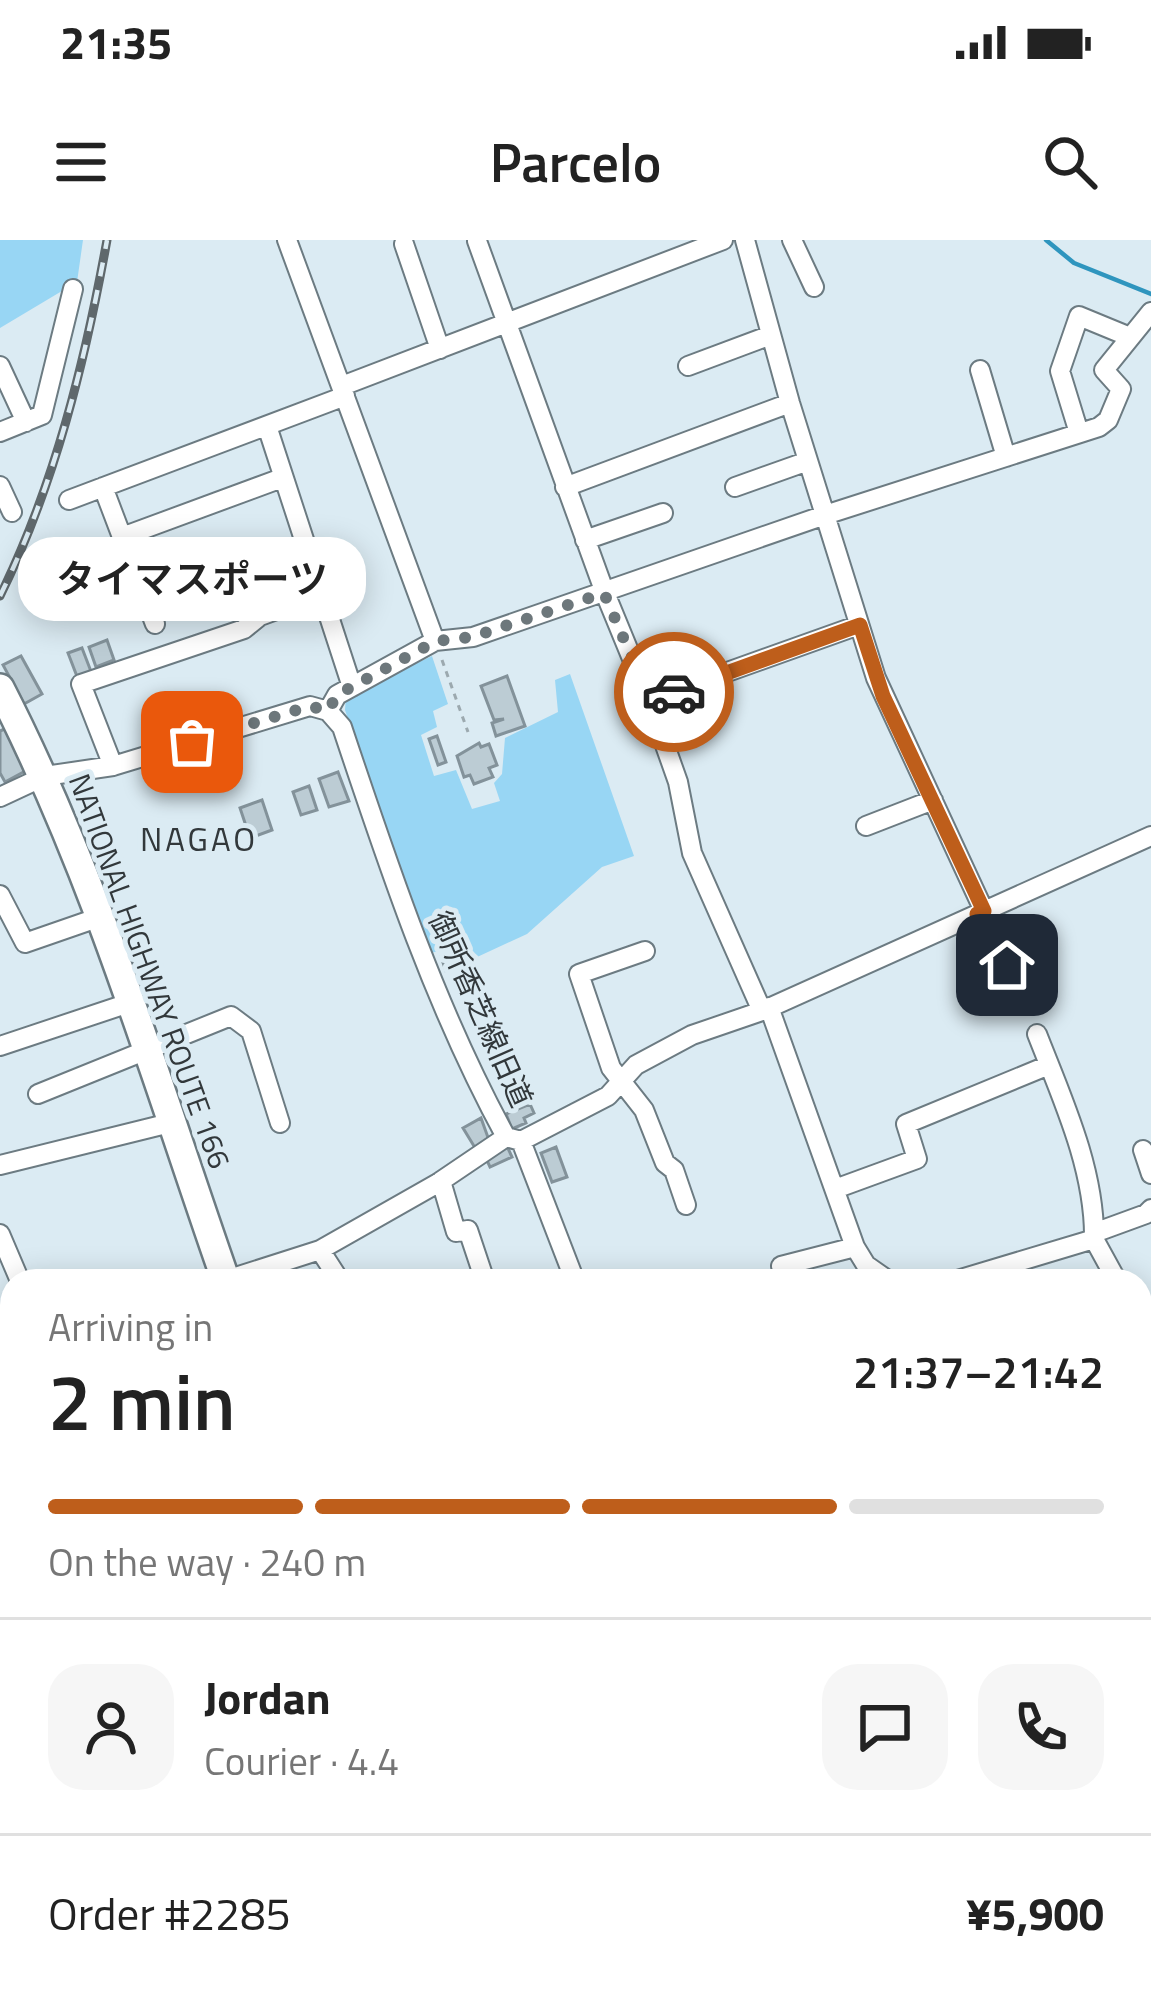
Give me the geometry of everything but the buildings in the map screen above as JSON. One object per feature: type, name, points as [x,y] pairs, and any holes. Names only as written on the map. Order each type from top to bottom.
[{"type":"highway","name":"NATIONAL HIGHWAY ROUTE 166","points":[[0,688],[45,776],[100,917],[221,1269]]},
{"type":"street","points":[[287,240],[436,641]]},
{"type":"street","points":[[69,500],[267,426],[440,349],[723,240]]},
{"type":"street","points":[[745,240],[790,403],[883,696],[1022,1001]]},
{"type":"street","points":[[792,240],[814,287]]},
{"type":"street","points":[[477,242],[604,593],[650,700],[678,782],[692,853],[765,1009],[855,1247],[873,1269]]},
{"type":"street","points":[[404,244],[440,349]]},
{"type":"street","points":[[0,432],[43,415],[74,289]]},
{"type":"street","points":[[0,797],[45,776],[113,766],[310,706],[328,711],[337,695],[436,641],[472,637],[1079,433],[1108,420],[1121,389],[1104,370],[1151,312]]},
{"type":"street","points":[[1079,433],[1060,371],[1079,316],[1130,337]]},
{"type":"street","points":[[688,366],[771,335]]},
{"type":"street","points":[[0,366],[26,422]]},
{"type":"street","points":[[980,370],[1006,457]]},
{"type":"street","points":[[565,487],[790,403]]},
{"type":"street","points":[[267,426],[352,686]]},
{"type":"street","points":[[735,488],[808,460]]},
{"type":"street","points":[[122,537],[282,478]]},
{"type":"street","points":[[0,486],[12,512]]},
{"type":"street","points":[[103,487],[155,624]]},
{"type":"street","points":[[585,540],[663,513]]},
{"type":"street","points":[[113,766],[81,684],[244,629],[260,616],[322,593]]},
{"type":"street","points":[[650,700],[860,625]]},
{"type":"street","name":"御所香芝線旧道","points":[[328,711],[341,728],[405,913],[465,1062],[514,1139],[608,1096],[636,1065],[692,1035],[765,1009],[1151,837]]},
{"type":"street","points":[[866,826],[933,800]]},
{"type":"street","points":[[0,895],[25,943],[100,917]]},
{"type":"street","points":[[645,951],[579,974],[620,1083],[644,1110],[686,1205]]},
{"type":"street","points":[[0,1046],[129,1003]]},
{"type":"street","points":[[38,1094],[231,1016],[251,1031],[280,1123]]},
{"type":"street","points":[[1037,1034],[1078,1146],[1094,1208],[1094,1236],[1111,1269]]},
{"type":"street","points":[[835,1189],[917,1159],[906,1124],[1049,1066]]},
{"type":"street","points":[[0,1165],[170,1123]]},
{"type":"street","points":[[262,1269],[320,1250],[514,1139],[570,1269]]},
{"type":"street","points":[[1143,1150],[1151,1174]]},
{"type":"street","points":[[441,1180],[456,1232],[468,1230],[481,1269]]},
{"type":"street","points":[[991,1269],[1094,1236],[1151,1209]]},
{"type":"street","points":[[0,1234],[12,1269]]},
{"type":"street","points":[[782,1269],[855,1247]]},
{"type":"street","points":[[320,1250],[332,1269]]},
{"type":"path","points":[[436,641],[468,732]]},
{"type":"shaded area","points":[[0,240],[83,240],[77,282],[0,328]]},
{"type":"shaded area","points":[[432,656],[448,704],[433,711],[437,727],[421,735],[434,776],[456,770],[472,809],[500,801],[494,783],[502,774],[505,738],[558,712],[555,680],[570,674],[634,856],[602,867],[527,934],[475,958],[468,943],[427,954],[345,710],[346,696]]},
{"type":"waterway","points":[[1046,240],[1074,263],[1151,294]]},
{"type":"railway","points":[[0,596],[37,510],[66,422],[107,240]]},
{"type":"way so far","points":[[192,742],[310,706],[328,711],[337,695],[436,641],[460,641],[604,593],[650,700],[674,692]]},
{"type":"place","name":"タイマスポーツ","points":[[192,742]]},
{"type":"district","name":"NAGAO","points":[[199,839]]},
{"type":"route","points":[[674,692],[860,625],[883,696],[984,911],[977,914],[1007,965]]}]
